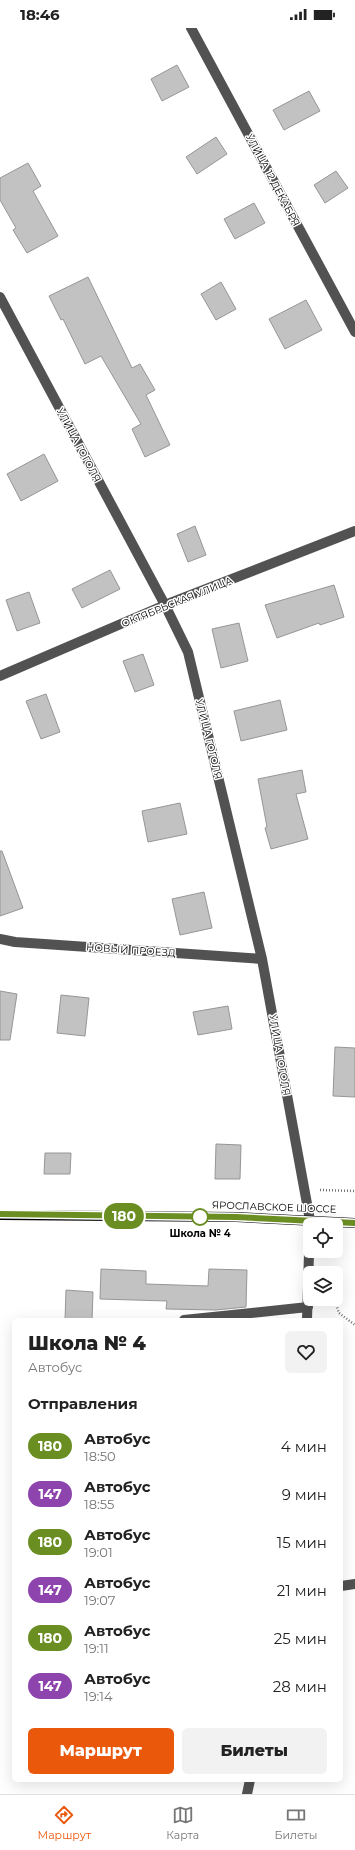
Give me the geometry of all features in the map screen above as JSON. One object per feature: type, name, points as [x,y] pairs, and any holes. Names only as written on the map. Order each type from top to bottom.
[{"type":"main road","name":"ЯРОСЛАВСКОЕ ШОССЕ","points":[[0,1214],[236,1217],[303,1220]]},
{"type":"main road","name":"ЯРОСЛАВСКОЕ ШОССЕ","points":[[343,1222],[355,1223]]},
{"type":"street","name":"УЛИЦА 12 ДЕКАБРЯ","points":[[191,28],[355,332]]},
{"type":"street","name":"УЛИЦА ГОГОЛЯ","points":[[0,297],[165,606],[188,652],[262,959],[310,1218]]},
{"type":"street","name":"ОКТЯБРЬСКАЯ УЛИЦА","points":[[0,676],[165,606],[355,531]]},
{"type":"street","name":"НОВЫЙ ПРОЕЗД","points":[[0,939],[15,942],[262,959]]},
{"type":"street","name":"УЛИЦА ГОГОЛЯ","points":[[307,1318],[309,1258]]},
{"type":"street","points":[[203,1318],[308,1307]]},
{"type":"street","points":[[343,1586],[355,1584]]},
{"type":"street","points":[[247,1794],[250,1782]]},
{"type":"path","points":[[304,1189],[355,1191]]},
{"type":"path","points":[[337,1306],[339,1312],[355,1325]]},
{"type":"building","points":[[177,65],[189,87],[162,101],[151,79]]},
{"type":"building","points":[[309,91],[320,111],[284,130],[273,110]]},
{"type":"building","points":[[216,137],[227,154],[197,174],[186,157]]},
{"type":"building","points":[[28,163],[41,186],[33,191],[58,236],[27,253],[13,230],[16,228],[0,200],[0,178]]},
{"type":"building","points":[[336,171],[348,188],[325,203],[314,185]]},
{"type":"building","points":[[254,203],[265,223],[235,239],[224,219]]},
{"type":"building","points":[[88,277],[132,368],[140,364],[155,390],[146,395],[170,445],[145,457],[132,429],[141,424],[101,356],[85,364],[63,319],[61,320],[49,296]]},
{"type":"building","points":[[221,282],[236,309],[216,320],[201,294]]},
{"type":"building","points":[[306,300],[322,330],[285,349],[269,319]]},
{"type":"building","points":[[44,454],[58,481],[21,501],[7,474]]},
{"type":"building","points":[[195,526],[206,555],[188,562],[177,534]]},
{"type":"building","points":[[110,570],[120,589],[82,608],[72,589]]},
{"type":"building","points":[[334,585],[344,617],[320,625],[319,623],[277,638],[265,605]]},
{"type":"building","points":[[29,592],[40,623],[17,631],[6,600]]},
{"type":"building","points":[[239,623],[248,661],[221,668],[212,629]]},
{"type":"building","points":[[143,654],[154,685],[135,692],[123,661]]},
{"type":"building","points":[[46,694],[60,732],[41,739],[26,701]]},
{"type":"building","points":[[280,700],[287,730],[241,741],[234,711]]},
{"type":"building","points":[[302,770],[306,792],[296,794],[308,839],[271,849],[265,828],[267,827],[258,779]]},
{"type":"building","points":[[180,803],[187,834],[148,842],[142,811]]},
{"type":"building","points":[[0,851],[2,851],[23,908],[0,916]]},
{"type":"building","points":[[204,892],[212,928],[180,935],[172,899]]},
{"type":"building","points":[[0,991],[17,994],[10,1040],[0,1040]]},
{"type":"building","points":[[61,995],[89,998],[85,1036],[57,1033]]},
{"type":"building","points":[[228,1006],[232,1029],[198,1035],[193,1012]]},
{"type":"building","points":[[335,1047],[355,1048],[355,1097],[333,1096]]},
{"type":"building","points":[[216,1144],[241,1145],[240,1179],[215,1179]]},
{"type":"building","points":[[45,1153],[71,1153],[70,1174],[44,1174]]},
{"type":"building","points":[[101,1269],[146,1271],[146,1284],[208,1286],[209,1269],[247,1270],[246,1307],[216,1310],[166,1309],[167,1301],[100,1299]]},
{"type":"building","points":[[66,1290],[93,1292],[92,1318],[65,1318]]},
{"type":"bus line","name":"180","points":[[0,1214],[236,1217],[355,1223]]},
{"type":"place","name":"Школа № 4","points":[[200,1217]]}]
